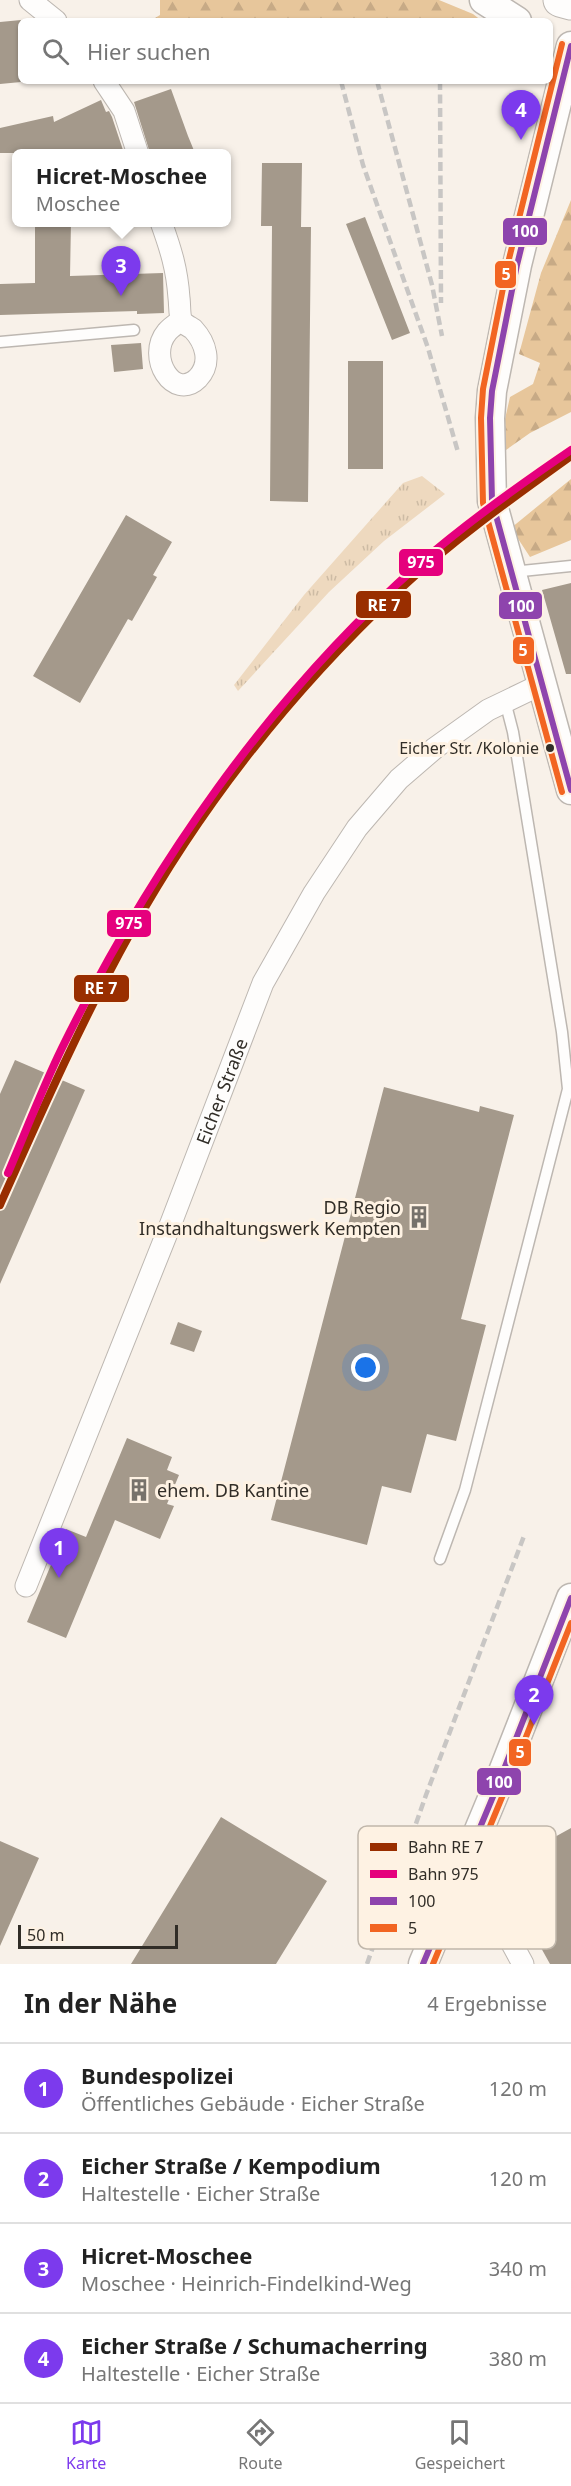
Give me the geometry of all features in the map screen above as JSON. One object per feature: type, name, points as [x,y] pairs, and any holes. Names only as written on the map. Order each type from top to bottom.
[{"type":"main road","points":[[560,0],[571,3]]},
{"type":"street","points":[[30,0],[52,18]]},
{"type":"street","points":[[484,0],[512,18]]},
{"type":"street","points":[[571,46],[561,119],[517,264],[492,391],[490,428],[492,501],[571,790]]},
{"type":"street","points":[[106,84],[124,111],[137,149]]},
{"type":"street","points":[[547,84],[561,119]]},
{"type":"street","points":[[163,227],[177,268],[181,320]]},
{"type":"street","name":"Eicher Straße","points":[[26,1586],[171,1223],[262,983],[314,893],[357,828],[399,779],[435,748],[505,701],[542,684]]},
{"type":"street","points":[[480,1826],[571,1598]]},
{"type":"street","points":[[423,1964],[429,1949]]},
{"type":"street","points":[[515,1949],[523,1964]]},
{"type":"lane","points":[[0,342],[134,330]]},
{"type":"lane","points":[[510,572],[571,566]]},
{"type":"lane","points":[[440,1559],[465,1490],[568,1089],[562,1032],[513,732],[505,701]]},
{"type":"green space","points":[[160,0],[439,0],[478,18],[155,18],[160,15]]},
{"type":"green space","points":[[571,200],[571,412],[530,433],[506,450],[505,419],[510,397],[533,384],[540,363],[519,354],[541,273]]},
{"type":"green space","points":[[422,476],[445,494],[384,541],[329,592],[238,691],[234,685],[304,595],[403,483]]},
{"type":"green space","points":[[571,479],[571,540],[530,557],[511,528]]},
{"type":"building","points":[[18,20],[18,82],[0,84],[0,22]]},
{"type":"building","points":[[171,89],[193,149],[149,149],[134,102]]},
{"type":"building","points":[[101,100],[106,112],[109,111],[112,117],[123,149],[12,149],[12,153],[0,153],[0,128],[53,116],[54,122]]},
{"type":"building","points":[[262,163],[302,163],[301,227],[311,227],[308,502],[270,501],[272,226],[261,226]]},
{"type":"building","points":[[365,217],[410,333],[392,340],[346,224]]},
{"type":"building","points":[[35,227],[71,227],[70,276],[163,273],[164,313],[137,314],[137,311],[0,315],[0,284],[35,283]]},
{"type":"building","points":[[141,343],[143,369],[114,372],[111,345]]},
{"type":"building","points":[[348,361],[383,361],[383,469],[348,469]]},
{"type":"building","points":[[126,515],[172,542],[153,575],[157,577],[132,621],[128,619],[80,703],[33,676]]},
{"type":"building","points":[[571,583],[571,674],[566,674],[542,590]]},
{"type":"building","points":[[15,1060],[85,1090],[0,1284],[0,1094]]},
{"type":"building","name":"DB Regio Instandhaltungswerk Kempten","points":[[384,1087],[479,1112],[480,1106],[514,1115],[461,1319],[486,1325],[456,1441],[427,1434],[411,1493],[382,1486],[367,1545],[271,1520]]},
{"type":"building","points":[[178,1322],[202,1331],[194,1352],[170,1344]]},
{"type":"building","points":[[127,1438],[172,1457],[167,1470],[179,1475],[167,1504],[174,1506],[160,1539],[115,1520],[66,1638],[27,1622],[66,1529],[86,1537]]},
{"type":"building","points":[[221,1817],[327,1881],[276,1964],[131,1964]]},
{"type":"building","points":[[571,1828],[571,1964],[550,1964],[542,1949],[556,1949],[556,1836]]},
{"type":"building","points":[[0,1841],[39,1858],[0,1946]]},
{"type":"railway","points":[[342,84],[363,165],[428,348],[458,452]]},
{"type":"railway","points":[[378,84],[432,285],[442,336]]},
{"type":"railway","points":[[440,84],[441,303]]},
{"type":"railway","points":[[415,1826],[524,1536]]},
{"type":"railway","points":[[367,1964],[372,1949]]},
{"type":"transit line","name":"5","points":[[553,80],[562,44]]},
{"type":"transit line","name":"100","points":[[571,46],[517,265],[492,391],[490,418],[492,501],[571,790]]},
{"type":"transit line","name":"5","points":[[552,84],[508,263],[483,389],[481,418],[483,503],[562,792]]},
{"type":"transit line","points":[[0,1205],[113,965],[158,885],[218,795],[285,710],[321,669],[397,592],[460,538],[571,456]]},
{"type":"transit line","name":"100","points":[[481,1826],[571,1598]]},
{"type":"transit line","name":"5","points":[[490,1826],[571,1623]]},
{"type":"transit line","name":"100","points":[[423,1964],[429,1949]]},
{"type":"transit line","name":"5","points":[[433,1964],[439,1949]]},
{"type":"rail line","name":"975","points":[[8,1173],[62,1048],[96,981],[174,852],[217,789],[263,729],[311,671],[418,565],[493,505],[571,450]]},
{"type":"place","name":"Eicher Straße / Schumacherring","points":[[521,140]]},
{"type":"place","name":"Hicret-Moschee","points":[[121,296]]},
{"type":"place","name":"Eicher Str. /Kolonie","points":[[550,748]]},
{"type":"place","name":"DB Regio Instandhaltungswerk Kempten","points":[[419,1217]]},
{"type":"place","name":"ehem. DB Kantine","points":[[139,1490]]},
{"type":"place","name":"Bundespolizei","points":[[59,1578]]},
{"type":"place","name":"Eicher Straße / Kempodium","points":[[534,1725]]}]
